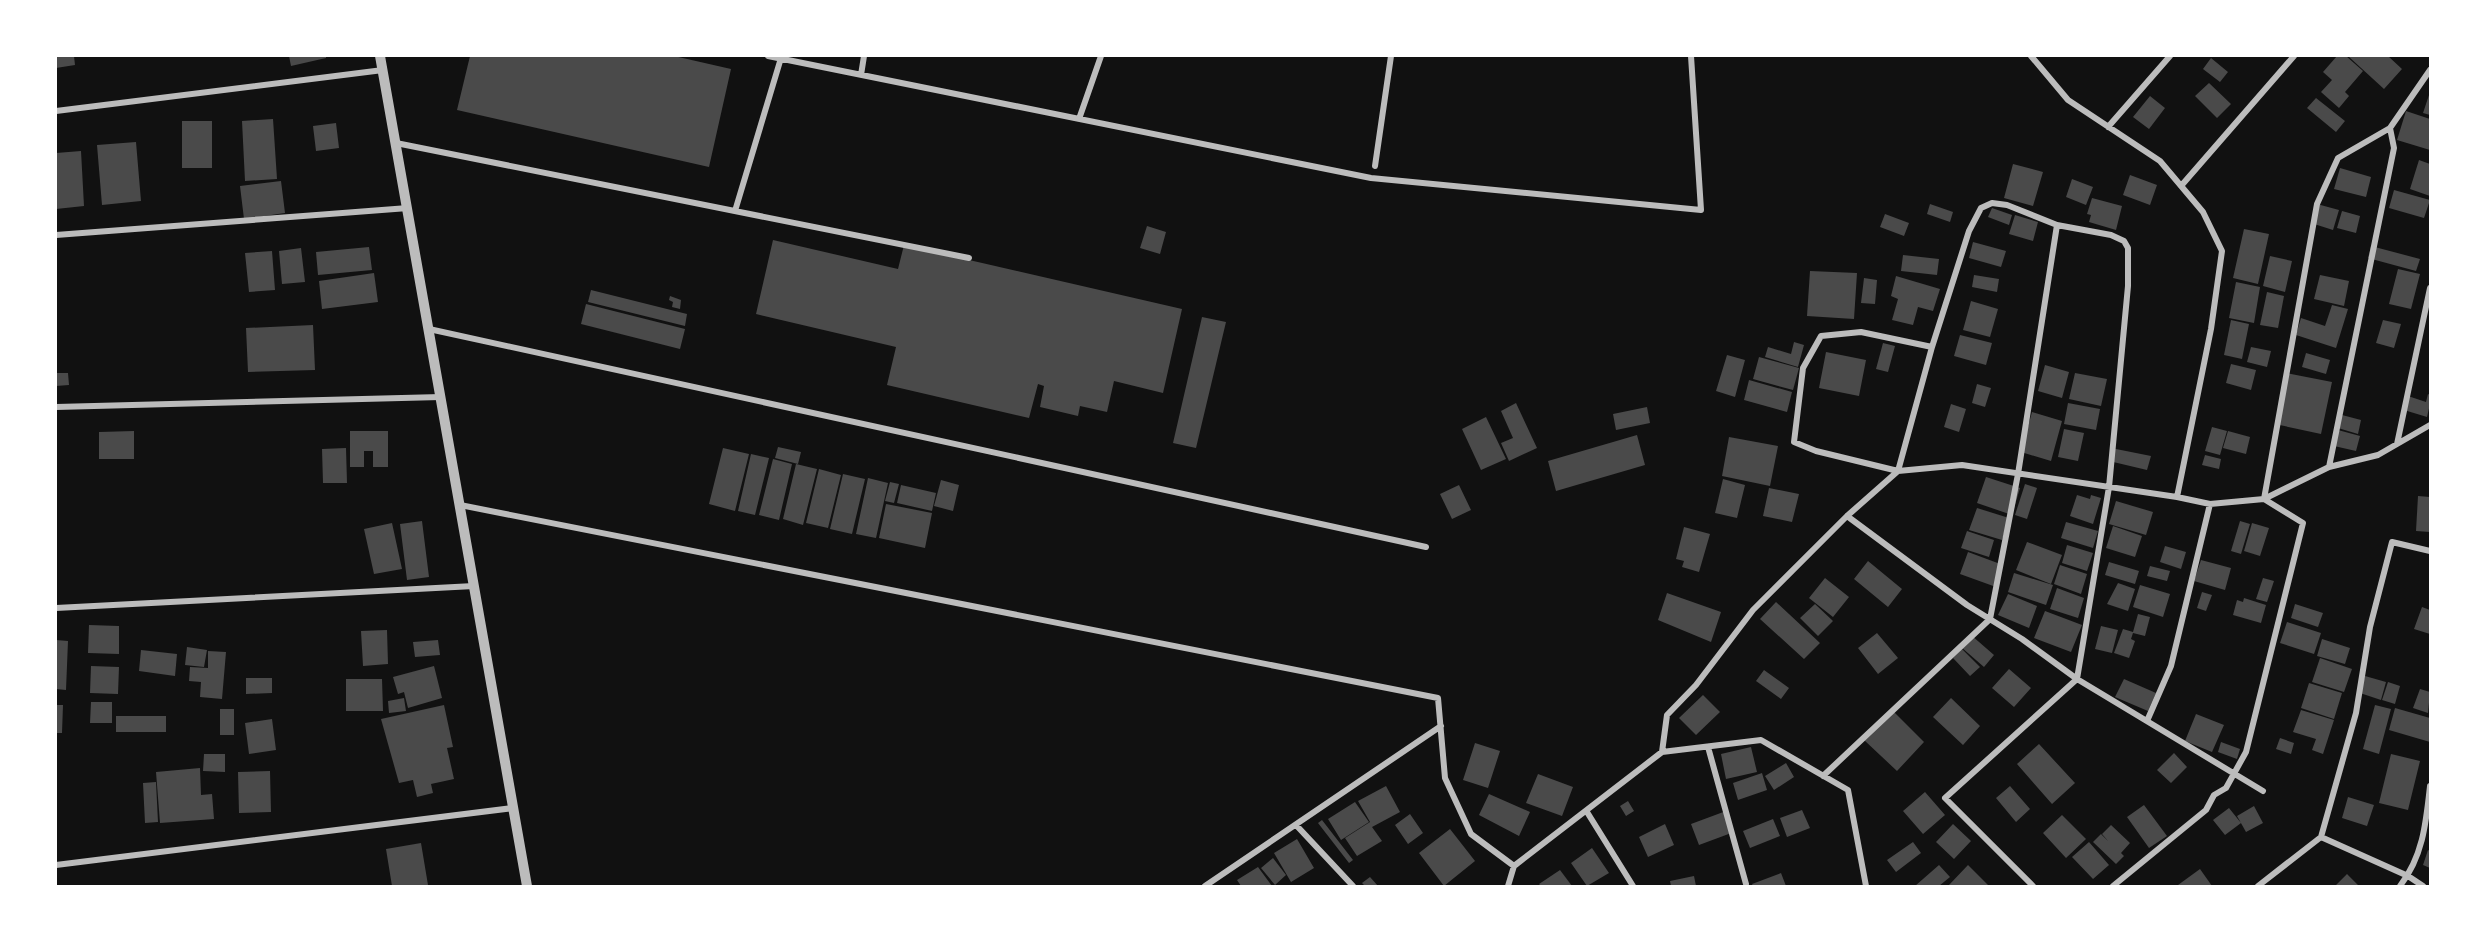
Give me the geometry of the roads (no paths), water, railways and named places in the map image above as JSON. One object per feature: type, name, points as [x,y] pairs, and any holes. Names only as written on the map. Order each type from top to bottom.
[{"type":"street","points":[[380,56],[527,886]]},
{"type":"street","points":[[768,56],[1371,178],[1701,210],[1690,56]]},
{"type":"street","points":[[861,75],[864,56]]},
{"type":"street","points":[[1079,119],[1101,56]]},
{"type":"street","points":[[1376,166],[1391,56]]},
{"type":"street","points":[[2031,56],[2068,100],[2160,161],[2203,212],[2222,251],[2211,329],[2177,497]]},
{"type":"street","points":[[2108,127],[2170,56]]},
{"type":"street","points":[[2181,186],[2294,56]]},
{"type":"street","points":[[735,211],[781,58]]},
{"type":"street","points":[[56,111],[383,70]]},
{"type":"street","points":[[2264,499],[2317,204],[2338,159],[2390,128],[2430,70]]},
{"type":"street","points":[[2329,467],[2394,148],[2390,128]]},
{"type":"street","points":[[396,143],[969,258]]},
{"type":"street","points":[[1662,752],[1666,715],[1696,685],[1753,610],[1846,516],[1898,471],[1932,347],[1969,231],[1981,208],[1992,203],[2007,205],[2057,225],[2111,235],[2124,241],[2128,248],[2128,286],[2109,487],[2077,679],[1945,798],[2033,886]]},
{"type":"street","points":[[56,235],[408,208]]},
{"type":"street","points":[[1823,776],[1990,619],[2018,474],[2057,225]]},
{"type":"street","points":[[2397,444],[2430,288]]},
{"type":"street","points":[[429,329],[1426,547]]},
{"type":"street","points":[[1932,347],[1861,332],[1821,336],[1803,368],[1794,442],[1816,451],[1898,471],[1962,465],[2210,504],[2264,499],[2329,467],[2378,455],[2430,425]]},
{"type":"street","points":[[56,407],[441,397]]},
{"type":"street","points":[[2114,886],[2206,810],[2214,795],[2226,788],[2246,752],[2303,523],[2264,499]]},
{"type":"street","points":[[2147,721],[2171,666],[2210,504]]},
{"type":"street","points":[[460,505],[1438,698],[1445,777],[1471,834],[1514,866]]},
{"type":"street","points":[[1846,516],[1967,605],[2077,679],[2263,791]]},
{"type":"street","points":[[2258,886],[2321,837],[2356,712],[2370,627],[2392,542],[2430,551]]},
{"type":"street","points":[[56,608],[474,586]]},
{"type":"street","points":[[1210,885],[1441,726]]},
{"type":"street","points":[[1508,886],[1514,866],[1662,752],[1761,740],[1848,790],[1866,886]]},
{"type":"street","points":[[1708,747],[1746,884]]},
{"type":"street","points":[[2400,886],[2408,876],[2424,839],[2430,786]]},
{"type":"street","points":[[56,865],[513,808]]},
{"type":"street","points":[[1587,812],[1633,886]]},
{"type":"street","points":[[1296,825],[1353,886]]},
{"type":"street","points":[[2321,837],[2408,876],[2423,886]]}]
